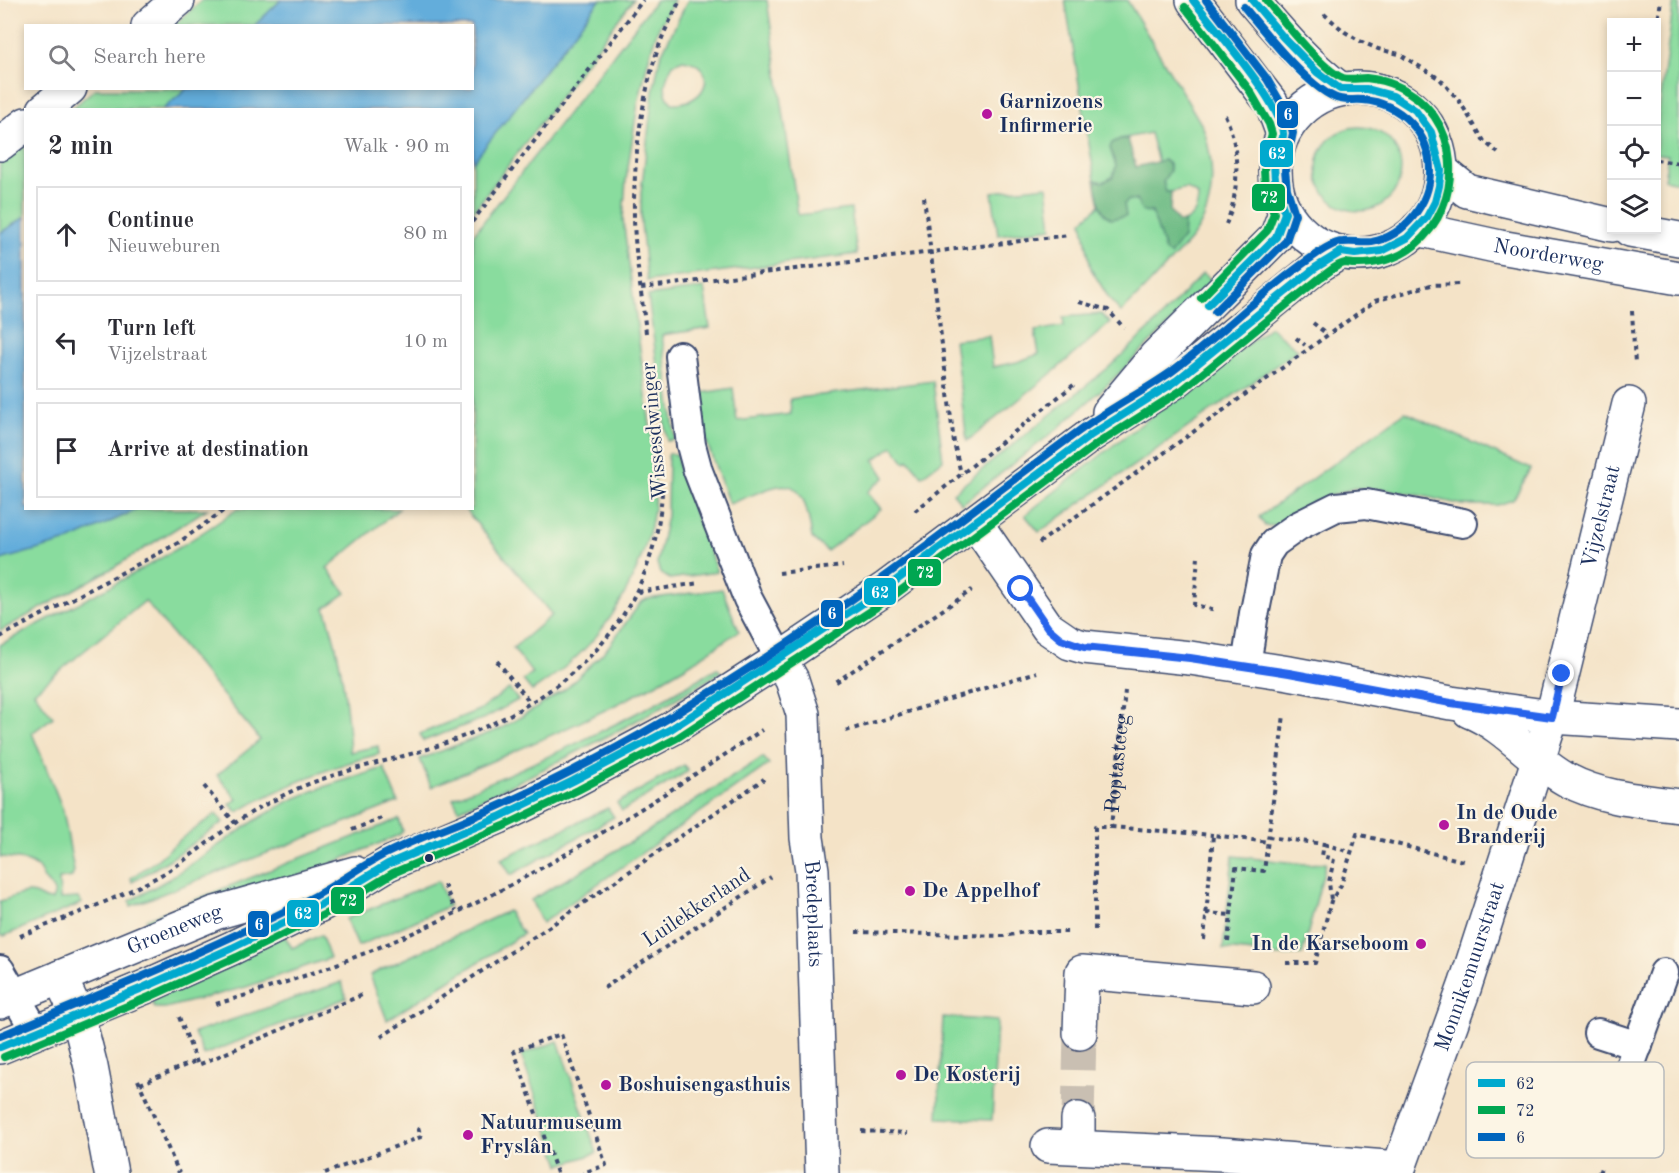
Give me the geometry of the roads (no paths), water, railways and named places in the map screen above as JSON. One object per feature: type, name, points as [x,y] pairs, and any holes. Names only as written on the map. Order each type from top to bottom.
[{"type":"main road","points":[[1193,0],[1272,104],[1283,134]]},
{"type":"main road","points":[[1252,0],[1317,72],[1340,89]]},
{"type":"main road","points":[[1340,89],[1380,91],[1393,96],[1415,110],[1434,138],[1441,170],[1435,202],[1417,229],[1382,251],[1355,254],[1324,247],[1296,227],[1285,213],[1276,188],[1274,174],[1278,147],[1283,134],[1293,119],[1307,105],[1323,95],[1340,89]]},
{"type":"main road","points":[[46,108],[68,90]]},
{"type":"main road","points":[[0,144],[24,126]]},
{"type":"main road","name":"Noorderweg","points":[[1441,170],[1467,191],[1607,224]]},
{"type":"main road","name":"Groeneweg","points":[[1091,435],[1155,357],[1276,237],[1285,213]]},
{"type":"main road","name":"Noorderweg","points":[[1417,229],[1500,247],[1679,278]]},
{"type":"main road","points":[[1652,234],[1679,239]]},
{"type":"main road","name":"Groeneweg","points":[[5,989],[60,977],[215,913],[388,864],[499,817],[671,729],[886,588],[1091,435],[1176,381],[1306,275],[1341,252]]},
{"type":"main road","name":"Vijzelstraat","points":[[1539,759],[1552,717],[1629,404]]},
{"type":"main road","points":[[975,522],[1048,628],[1061,639],[1084,647],[1246,666],[1451,703],[1552,717],[1679,725]]},
{"type":"main road","name":"Bredeplaats","points":[[780,659],[792,680],[801,704],[805,744],[807,838],[812,870],[822,1173]]},
{"type":"main road","points":[[1451,703],[1482,716],[1565,779],[1593,792],[1679,806]]},
{"type":"main road","name":"Monnikemuurstraat","points":[[1398,1171],[1475,989],[1501,872],[1539,759]]},
{"type":"main road","name":"Groeneweg","points":[[0,1047],[179,972],[324,903],[388,864]]},
{"type":"main road","points":[[1080,1033],[1082,972],[1238,986]]},
{"type":"main road","points":[[60,977],[78,1016],[91,1067],[111,1173]]},
{"type":"main road","points":[[1068,1137],[1398,1171]]},
{"type":"lane","name":"Wissesdwinger","points":[[680,356],[691,445],[698,471],[748,599],[780,659]]},
{"type":"lane","points":[[1246,666],[1266,555],[1274,543],[1298,525],[1336,507],[1366,504],[1463,523]]},
{"type":"lane","points":[[1632,1062],[1664,973]]},
{"type":"lane","points":[[5,989],[36,1032]]},
{"type":"lane","points":[[1598,1033],[1638,1046]]},
{"type":"water","points":[[281,0],[600,0],[474,161],[474,108],[164,108],[186,90],[474,90],[474,24],[256,24]]},
{"type":"water","points":[[24,218],[24,510],[136,510],[68,541],[0,560],[0,233]]},
{"type":"tunnel","points":[[1078,1119],[1080,1033]]},
{"type":"place","name":"Garnizoens Infirmerie","points":[[987,114]]},
{"type":"place","name":"In de Oude Branderij","points":[[1444,825]]},
{"type":"place","name":"De Appelhof","points":[[910,891]]},
{"type":"place","name":"In de Karseboom","points":[[1421,944]]},
{"type":"place","name":"De Kosterij","points":[[901,1075]]},
{"type":"place","name":"Boshuisengasthuis","points":[[606,1085]]},
{"type":"place","name":"Natuurmuseum Fryslân","points":[[468,1135]]}]
